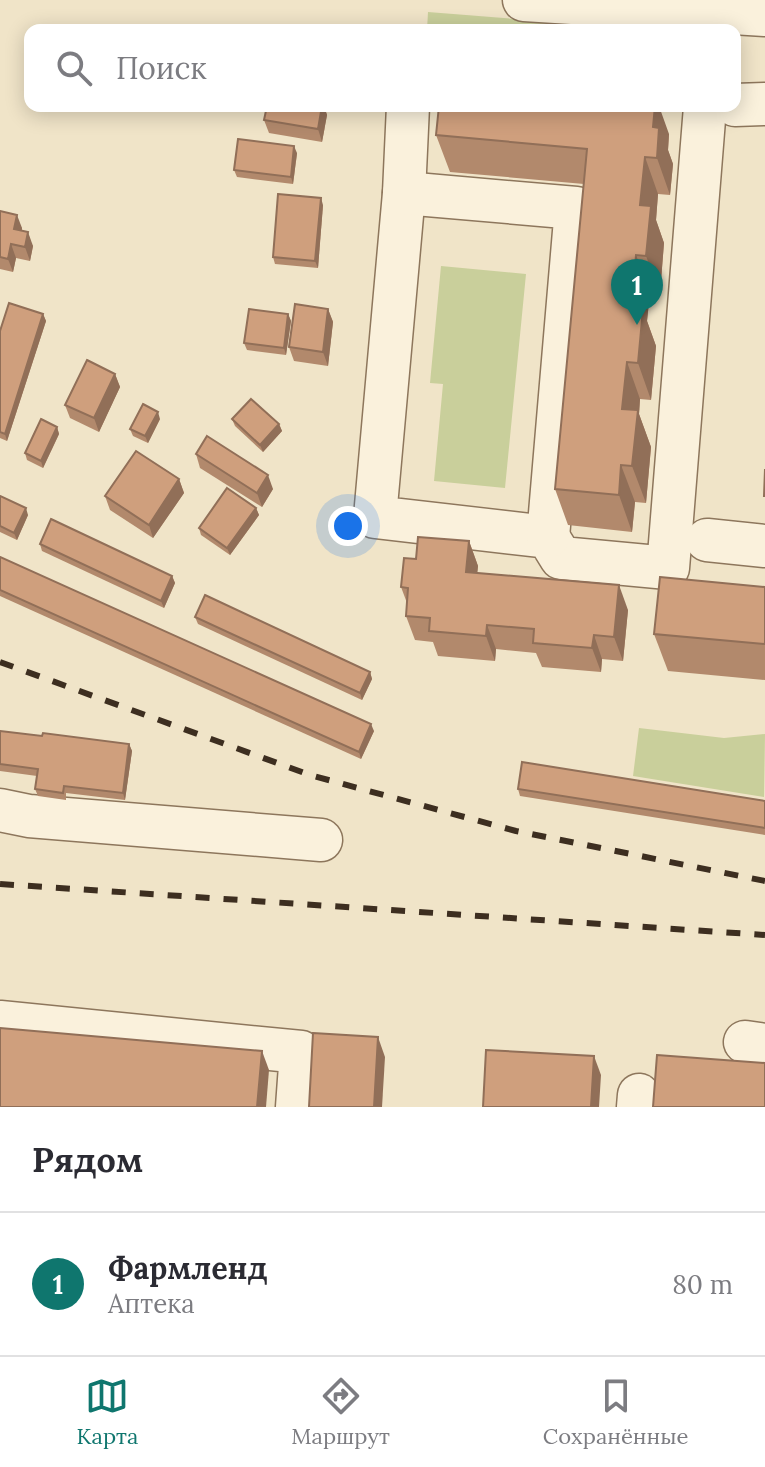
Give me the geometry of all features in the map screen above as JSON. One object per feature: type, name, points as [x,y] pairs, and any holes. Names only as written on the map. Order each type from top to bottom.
[{"type":"lane","points":[[524,0],[765,15]]},
{"type":"lane","points":[[741,105],[765,104]]},
{"type":"lane","points":[[350,513],[384,112]]},
{"type":"lane","points":[[408,112],[404,193],[375,517],[548,537]]},
{"type":"lane","points":[[404,193],[576,208],[548,537],[561,558],[668,568],[705,112]]},
{"type":"lane","points":[[707,540],[765,546]]},
{"type":"lane","points":[[0,810],[29,816],[321,840]]},
{"type":"lane","points":[[0,1022],[301,1052],[297,1107]]},
{"type":"green space","points":[[428,12],[577,24],[427,24]]},
{"type":"green space","points":[[441,266],[526,274],[505,488],[434,481],[443,384],[430,383]]},
{"type":"green space","points":[[639,728],[724,738],[765,734],[764,797],[633,776]]},
{"type":"building","points":[[266,112],[321,112],[318,129],[264,120]]},
{"type":"building","points":[[438,112],[654,112],[653,127],[659,128],[657,158],[645,157],[640,205],[651,206],[646,256],[636,255],[632,308],[643,309],[638,363],[627,362],[622,409],[638,410],[632,466],[621,465],[619,495],[555,489],[587,149],[436,135]]},
{"type":"building","points":[[238,139],[294,146],[291,177],[234,170]]},
{"type":"building","points":[[278,194],[321,198],[315,261],[273,257]]},
{"type":"building","points":[[0,211],[17,215],[14,229],[28,232],[25,247],[11,244],[8,259],[0,257]]},
{"type":"building","points":[[9,303],[43,314],[5,434],[0,432],[0,331]]},
{"type":"building","points":[[295,304],[328,309],[323,352],[289,347]]},
{"type":"building","points":[[249,309],[288,314],[284,348],[244,343]]},
{"type":"building","points":[[87,360],[115,374],[94,418],[65,405]]},
{"type":"building","points":[[251,399],[279,424],[260,445],[232,419]]},
{"type":"building","points":[[143,404],[158,412],[145,436],[130,429]]},
{"type":"building","points":[[41,419],[57,427],[41,461],[25,453]]},
{"type":"building","points":[[207,436],[268,475],[257,493],[196,454]]},
{"type":"building","points":[[136,451],[179,479],[149,525],[105,496]]},
{"type":"building","points":[[227,488],[256,508],[227,548],[199,528]]},
{"type":"building","points":[[0,496],[26,508],[14,533],[0,526]]},
{"type":"building","points":[[51,519],[172,576],[161,601],[40,544]]},
{"type":"building","points":[[418,537],[469,541],[466,572],[619,585],[614,637],[594,635],[592,648],[533,643],[534,629],[487,625],[486,636],[429,631],[430,618],[406,616],[408,588],[401,587],[404,558],[416,559]]},
{"type":"building","points":[[0,557],[371,724],[359,752],[0,590]]},
{"type":"building","points":[[660,577],[765,587],[765,644],[654,634]]},
{"type":"building","points":[[205,595],[370,672],[360,693],[195,617]]},
{"type":"building","points":[[0,731],[129,744],[123,793],[64,786],[63,793],[35,789],[38,769],[0,764]]},
{"type":"building","points":[[522,762],[765,801],[765,828],[518,789]]},
{"type":"building","points":[[0,1028],[262,1051],[257,1107],[0,1107]]},
{"type":"building","points":[[313,1033],[378,1037],[374,1107],[309,1107]]},
{"type":"building","points":[[486,1050],[594,1056],[591,1107],[483,1107]]},
{"type":"building","points":[[657,1055],[765,1063],[765,1107],[653,1107]]},
{"type":"railway","points":[[0,662],[310,775],[516,831],[765,881]]},
{"type":"railway","points":[[0,884],[765,935]]},
{"type":"place","name":"Фармленд","points":[[637,325]]}]
